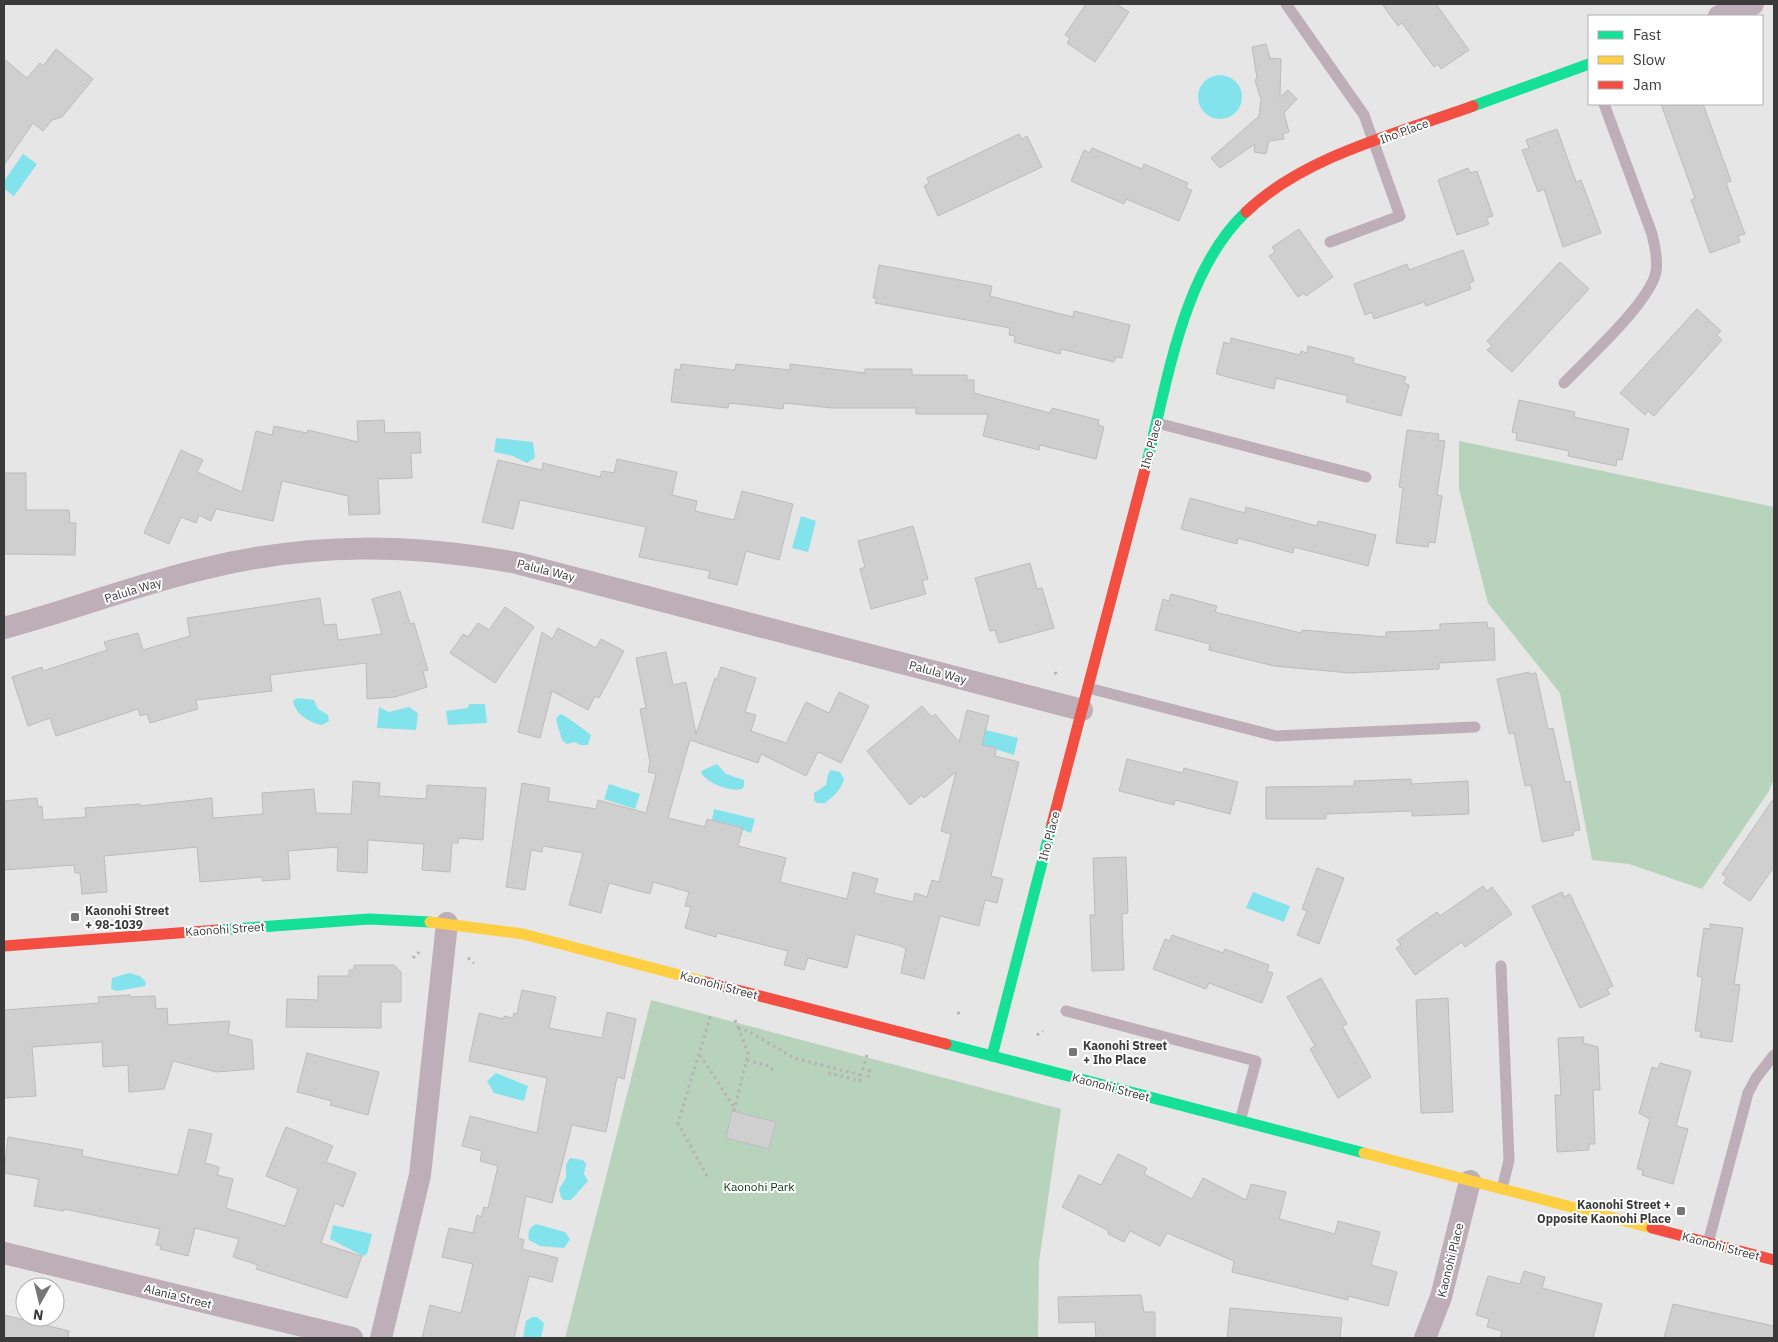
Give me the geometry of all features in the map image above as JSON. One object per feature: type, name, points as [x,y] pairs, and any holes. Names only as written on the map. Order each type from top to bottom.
[{"type":"street","points":[[1722,15],[1753,4]]},
{"type":"street","name":"Iho Place","points":[[992,1056],[1156,423],[1194,286],[1220,239],[1236,220],[1273,187],[1325,160],[1588,64]]},
{"type":"street","name":"Palula Way","points":[[4,628],[205,568],[254,558],[302,551],[349,548],[434,550],[518,563],[1082,710]]},
{"type":"street","name":"Kaonohi Street","points":[[4,946],[345,920],[410,920],[447,923],[523,934],[1774,1260]]},
{"type":"street","points":[[382,1338],[414,1201],[422,1157],[447,923]]},
{"type":"street","name":"Kaonohi Place","points":[[1425,1338],[1441,1297],[1470,1181]]},
{"type":"street","name":"Alania Street","points":[[4,1253],[352,1338]]},
{"type":"lane","points":[[1286,4],[1364,115],[1400,216],[1330,242]]},
{"type":"lane","points":[[1564,383],[1644,298],[1656,272],[1657,254],[1652,234],[1604,105]]},
{"type":"lane","points":[[1156,423],[1366,477]]},
{"type":"lane","points":[[1088,688],[1276,736],[1474,726]]},
{"type":"lane","points":[[1501,966],[1509,1160],[1502,1189]]},
{"type":"lane","points":[[1066,1011],[1256,1061],[1240,1121]]},
{"type":"lane","points":[[1708,1243],[1748,1093],[1756,1078],[1774,1054]]},
{"type":"path","points":[[1055,672],[1058,678]]},
{"type":"path","points":[[413,958],[418,952]]},
{"type":"path","points":[[468,958],[474,963]]},
{"type":"path","points":[[707,1176],[678,1123],[700,1056],[711,1014]]},
{"type":"path","points":[[700,1056],[734,1109],[748,1054],[735,1020]]},
{"type":"path","points":[[739,1029],[748,1032],[794,1058],[861,1075],[860,1081],[830,1073],[829,1078]]},
{"type":"path","points":[[1037,1036],[1043,1031]]},
{"type":"path","points":[[867,1055],[863,1069],[870,1071],[867,1081]]},
{"type":"path","points":[[747,1060],[769,1066],[774,1071]]},
{"type":"green space","points":[[1459,441],[1774,507],[1774,779],[1769,791],[1702,889],[1629,864],[1592,860],[1560,693],[1488,603],[1459,489]]},
{"type":"green space","name":"Kaonohi Park","points":[[651,1000],[1061,1109],[1039,1262],[1038,1338],[565,1338]]},
{"type":"water","points":[[1220,75],[1232,79],[1238,85],[1242,97],[1238,109],[1232,115],[1220,119],[1208,115],[1202,109],[1198,97],[1202,85],[1208,79]]},
{"type":"water","points":[[23,154],[37,164],[14,196],[4,189],[4,181]]},
{"type":"water","points":[[496,438],[533,442],[535,458],[527,463],[513,456],[494,452]]},
{"type":"water","points":[[801,516],[816,521],[808,552],[792,548]]},
{"type":"water","points":[[297,698],[314,700],[318,709],[328,715],[329,721],[322,725],[304,717],[294,706],[293,701]]},
{"type":"water","points":[[469,704],[485,704],[487,723],[448,725],[446,711],[468,708]]},
{"type":"water","points":[[379,707],[389,712],[409,707],[418,713],[416,730],[377,728]]},
{"type":"water","points":[[561,714],[591,735],[588,745],[580,745],[575,742],[567,744],[562,740],[556,720]]},
{"type":"water","points":[[986,730],[1018,738],[1014,755],[982,745]]},
{"type":"water","points":[[717,764],[726,774],[744,780],[742,789],[737,790],[720,786],[709,781],[701,773],[703,770]]},
{"type":"water","points":[[831,770],[840,772],[844,779],[843,783],[837,792],[825,803],[817,803],[814,800],[814,793],[826,785],[828,774]]},
{"type":"water","points":[[609,784],[640,794],[635,809],[604,799]]},
{"type":"water","points":[[714,809],[755,819],[751,833],[743,830],[743,828],[712,820]]},
{"type":"water","points":[[1253,892],[1290,906],[1284,922],[1246,908]]},
{"type":"water","points":[[129,973],[140,976],[146,982],[145,986],[117,991],[111,989],[112,978]]},
{"type":"water","points":[[496,1073],[528,1086],[524,1101],[494,1093],[487,1081]]},
{"type":"water","points":[[570,1158],[583,1160],[586,1164],[584,1174],[588,1181],[571,1200],[563,1200],[559,1189],[566,1178],[566,1165]]},
{"type":"water","points":[[536,1224],[565,1232],[570,1239],[564,1248],[540,1246],[529,1240],[528,1237],[529,1230]]},
{"type":"water","points":[[333,1225],[372,1234],[367,1254],[363,1256],[330,1239]]},
{"type":"water","points":[[532,1317],[537,1317],[544,1323],[541,1338],[523,1338],[526,1321]]},
{"type":"building","points":[[1086,4],[1116,4],[1129,12],[1095,62],[1067,43],[1070,38],[1065,35]]},
{"type":"building","points":[[1382,4],[1436,4],[1469,50],[1441,69],[1438,64],[1434,67],[1402,23],[1398,26]]},
{"type":"building","points":[[1266,44],[1270,58],[1281,59],[1280,97],[1288,90],[1297,99],[1284,113],[1289,132],[1283,134],[1284,139],[1269,141],[1266,154],[1254,152],[1255,144],[1220,168],[1211,158],[1259,116],[1261,100],[1255,80],[1257,78],[1252,47]]},
{"type":"building","points":[[56,49],[93,79],[62,117],[52,120],[43,131],[33,123],[4,165],[4,59],[27,78],[40,63],[43,66]]},
{"type":"building","points":[[1661,105],[1703,105],[1731,181],[1726,183],[1745,234],[1738,236],[1740,242],[1710,253],[1691,200],[1695,198]]},
{"type":"building","points":[[1557,129],[1576,182],[1581,180],[1601,233],[1563,247],[1544,189],[1538,192],[1522,150],[1529,148],[1526,140]]},
{"type":"building","points":[[1019,134],[1022,139],[1027,136],[1042,167],[938,216],[924,186],[929,183],[927,178]]},
{"type":"building","points":[[1092,148],[1142,169],[1144,164],[1188,183],[1186,188],[1192,190],[1179,221],[1126,199],[1124,204],[1071,181],[1084,150],[1089,153]]},
{"type":"building","points":[[1468,168],[1470,173],[1477,171],[1493,216],[1486,218],[1489,224],[1457,235],[1438,180]]},
{"type":"building","points":[[1299,229],[1333,277],[1306,296],[1304,293],[1298,297],[1269,256],[1275,252],[1272,247]]},
{"type":"building","points":[[1463,250],[1474,281],[1469,283],[1471,289],[1426,306],[1424,302],[1374,319],[1372,312],[1365,315],[1354,284],[1407,264],[1409,270]]},
{"type":"building","points":[[1560,262],[1589,289],[1512,372],[1487,350],[1492,346],[1487,341]]},
{"type":"building","points":[[879,265],[992,286],[990,296],[1073,317],[1074,311],[1130,325],[1122,358],[1116,357],[1114,362],[1061,349],[1060,354],[1014,342],[1015,336],[1009,335],[1010,328],[875,303],[877,298],[873,298]]},
{"type":"building","points":[[1697,309],[1721,331],[1717,335],[1722,340],[1654,416],[1648,411],[1645,415],[1620,393]]},
{"type":"building","points":[[1231,338],[1300,355],[1301,351],[1307,353],[1308,346],[1354,358],[1353,363],[1406,377],[1404,383],[1409,385],[1401,416],[1346,402],[1348,396],[1276,378],[1274,389],[1216,374],[1224,342],[1230,344]]},
{"type":"building","points":[[681,364],[733,370],[735,370],[736,364],[790,370],[790,364],[865,373],[865,369],[912,369],[912,375],[967,375],[967,380],[974,380],[974,393],[1050,413],[1052,408],[1099,420],[1098,425],[1104,427],[1096,459],[1040,445],[1039,450],[983,436],[988,414],[916,414],[916,408],[832,408],[784,403],[783,409],[729,403],[728,408],[671,402],[675,369],[680,370]]},
{"type":"building","points":[[1519,400],[1575,412],[1574,417],[1629,429],[1622,460],[1617,459],[1616,466],[1568,456],[1569,451],[1516,440],[1517,433],[1512,432]]},
{"type":"building","points":[[384,420],[385,433],[420,432],[421,453],[411,453],[412,478],[378,479],[380,514],[349,515],[348,496],[282,481],[273,521],[216,509],[211,521],[199,515],[196,523],[181,517],[169,544],[144,533],[181,450],[203,460],[197,472],[242,492],[256,431],[272,435],[274,426],[307,433],[308,430],[358,442],[357,421]]},
{"type":"building","points":[[1407,430],[1439,434],[1438,440],[1445,441],[1437,495],[1442,496],[1435,543],[1429,542],[1428,547],[1396,543],[1403,488],[1399,487]]},
{"type":"building","points":[[617,459],[677,472],[672,495],[697,501],[695,511],[734,520],[742,491],[793,504],[779,560],[746,551],[737,585],[708,578],[710,571],[639,557],[646,527],[520,500],[513,529],[482,522],[498,460],[542,470],[543,463],[600,477],[602,471],[614,473]]},
{"type":"building","points":[[4,473],[26,473],[26,510],[69,510],[70,523],[76,523],[75,555],[4,554]]},
{"type":"building","points":[[1190,498],[1245,513],[1246,507],[1317,526],[1318,521],[1376,535],[1368,566],[1294,547],[1293,553],[1238,538],[1237,544],[1181,529]]},
{"type":"building","points":[[913,526],[928,579],[922,581],[926,594],[871,609],[860,569],[865,567],[858,541]]},
{"type":"building","points":[[1030,563],[1037,589],[1042,588],[1054,628],[999,643],[995,630],[990,631],[975,578]]},
{"type":"building","points":[[400,591],[410,624],[414,623],[428,670],[423,671],[427,687],[395,697],[367,699],[366,663],[270,675],[272,691],[196,700],[198,709],[150,723],[147,714],[140,716],[138,709],[56,736],[50,718],[28,726],[12,677],[42,667],[43,671],[107,650],[104,642],[138,633],[143,650],[190,636],[187,618],[320,598],[324,625],[336,624],[338,640],[382,634],[372,599]]},
{"type":"building","points":[[1171,594],[1217,606],[1215,612],[1301,633],[1302,630],[1386,637],[1386,632],[1440,630],[1440,624],[1487,622],[1488,628],[1494,628],[1495,660],[1439,663],[1439,669],[1350,673],[1274,666],[1209,650],[1210,644],[1155,630],[1163,599],[1169,601]]},
{"type":"building","points":[[505,607],[534,627],[495,683],[450,653],[463,634],[468,637],[478,623],[489,630]]},
{"type":"building","points":[[558,628],[596,648],[601,639],[624,651],[599,698],[595,696],[588,710],[552,691],[540,738],[518,732],[542,632],[552,639]]},
{"type":"building","points":[[666,652],[673,685],[686,682],[696,734],[715,678],[717,679],[721,667],[756,678],[745,712],[756,715],[751,731],[786,743],[806,702],[829,713],[839,692],[869,706],[841,763],[818,752],[806,776],[761,754],[758,763],[690,740],[668,818],[705,827],[707,819],[743,828],[738,846],[786,858],[780,882],[847,899],[853,872],[878,879],[874,893],[913,902],[915,893],[927,897],[932,880],[939,882],[951,834],[941,831],[956,772],[924,798],[922,795],[910,805],[867,751],[922,706],[932,717],[935,714],[959,742],[967,710],[989,716],[982,745],[996,748],[995,756],[1019,762],[991,876],[1003,879],[997,903],[985,900],[979,926],[940,916],[924,979],[901,973],[906,949],[855,934],[847,968],[808,958],[804,970],[784,965],[788,951],[717,933],[716,937],[685,928],[691,907],[685,906],[689,892],[653,882],[650,894],[609,883],[601,913],[569,905],[583,853],[543,846],[542,852],[531,850],[525,890],[506,887],[522,783],[550,788],[548,801],[596,809],[598,800],[646,813],[656,774],[648,772],[650,762],[640,709],[646,708],[636,658]]},
{"type":"building","points":[[1529,672],[1530,674],[1536,673],[1548,729],[1553,728],[1565,782],[1570,781],[1580,830],[1573,831],[1574,835],[1542,842],[1531,785],[1525,786],[1514,733],[1509,734],[1497,679]]},
{"type":"building","points":[[1127,759],[1183,773],[1184,768],[1238,782],[1230,814],[1175,800],[1174,805],[1119,791]]},
{"type":"building","points":[[1411,779],[1411,784],[1468,781],[1469,814],[1412,816],[1412,811],[1326,814],[1326,819],[1266,819],[1266,787],[1354,786],[1354,781]]},
{"type":"building","points":[[353,781],[380,783],[379,796],[426,799],[427,785],[486,788],[483,840],[459,838],[458,843],[452,843],[450,872],[422,870],[424,844],[368,840],[367,873],[337,871],[338,847],[288,851],[290,879],[262,881],[262,877],[200,882],[197,847],[104,856],[107,892],[82,894],[80,873],[75,873],[74,865],[4,870],[4,801],[37,798],[38,807],[42,806],[43,820],[86,817],[85,808],[140,804],[140,806],[212,798],[213,818],[263,814],[262,793],[314,789],[316,813],[351,814]]},
{"type":"building","points":[[1774,798],[1774,867],[1750,901],[1723,883],[1727,878],[1722,874]]},
{"type":"building","points":[[1126,857],[1128,913],[1122,914],[1124,970],[1092,971],[1090,915],[1095,915],[1093,858]]},
{"type":"building","points":[[1317,868],[1344,878],[1319,944],[1297,935],[1307,911],[1302,909]]},
{"type":"building","points":[[1483,886],[1487,891],[1492,887],[1512,914],[1465,947],[1462,942],[1415,975],[1396,948],[1401,945],[1397,940],[1437,912],[1440,916]]},
{"type":"building","points":[[1562,892],[1564,897],[1570,894],[1613,986],[1607,989],[1610,994],[1580,1008],[1532,906]]},
{"type":"building","points":[[1710,924],[1743,928],[1734,984],[1740,985],[1732,1042],[1700,1037],[1701,1031],[1695,1031],[1702,980],[1702,977],[1697,976],[1704,928],[1710,929]]},
{"type":"building","points":[[1172,935],[1223,953],[1225,949],[1269,965],[1267,971],[1273,973],[1262,1003],[1209,983],[1206,989],[1153,969],[1165,939],[1170,941]]},
{"type":"building","points":[[354,965],[394,965],[401,972],[401,1002],[381,1002],[381,1028],[286,1027],[287,999],[318,1000],[318,976],[349,976],[349,970],[354,970]]},
{"type":"building","points":[[1321,978],[1347,1024],[1342,1026],[1371,1077],[1338,1098],[1310,1049],[1315,1046],[1287,997]]},
{"type":"building","points":[[522,990],[556,997],[549,1028],[602,1038],[607,1012],[636,1019],[624,1079],[617,1077],[606,1132],[572,1125],[552,1203],[526,1196],[518,1238],[524,1240],[522,1249],[558,1258],[552,1282],[529,1276],[514,1338],[422,1338],[430,1305],[461,1313],[473,1264],[442,1257],[449,1228],[473,1233],[477,1215],[481,1217],[484,1207],[488,1208],[498,1166],[480,1161],[482,1151],[462,1146],[470,1116],[537,1133],[547,1078],[469,1061],[479,1013],[504,1019],[504,1016],[513,1018],[514,1013],[517,1014]]},
{"type":"building","points":[[130,995],[130,997],[155,996],[156,1009],[167,1008],[168,1025],[230,1021],[228,1034],[252,1040],[254,1069],[216,1072],[173,1061],[164,1089],[129,1092],[128,1065],[103,1067],[102,1042],[32,1047],[36,1096],[4,1098],[4,1010],[99,1003],[98,997]]},
{"type":"building","points":[[1448,998],[1453,1112],[1421,1113],[1416,1000]]},
{"type":"building","points":[[1584,1037],[1583,1043],[1598,1047],[1600,1090],[1593,1090],[1595,1144],[1589,1144],[1589,1150],[1557,1152],[1555,1095],[1561,1095],[1558,1038]]},
{"type":"building","points":[[307,1053],[379,1072],[368,1115],[330,1105],[332,1101],[297,1092]]},
{"type":"building","points":[[1660,1063],[1691,1071],[1676,1126],[1688,1129],[1673,1184],[1642,1175],[1643,1170],[1637,1169],[1650,1119],[1639,1113],[1652,1067],[1658,1069]]},
{"type":"building","points":[[732,1111],[776,1122],[769,1149],[726,1138]]},
{"type":"building","points":[[286,1127],[333,1146],[326,1162],[356,1173],[343,1207],[335,1203],[321,1243],[362,1256],[347,1298],[256,1269],[258,1265],[233,1257],[239,1239],[195,1228],[188,1256],[160,1249],[161,1246],[156,1245],[160,1229],[64,1209],[64,1211],[34,1206],[39,1179],[4,1173],[8,1137],[83,1150],[82,1156],[178,1175],[189,1129],[212,1134],[205,1163],[219,1167],[217,1175],[233,1179],[226,1208],[285,1226],[298,1189],[266,1176]]},
{"type":"building","points":[[1118,1154],[1147,1168],[1144,1174],[1192,1199],[1203,1178],[1246,1200],[1251,1184],[1286,1192],[1279,1219],[1335,1234],[1338,1221],[1380,1232],[1371,1265],[1397,1272],[1388,1306],[1348,1296],[1348,1300],[1232,1272],[1234,1261],[1167,1233],[1160,1246],[1130,1231],[1124,1242],[1108,1234],[1109,1231],[1062,1207],[1079,1175],[1101,1185]]},
{"type":"building","points":[[1524,1271],[1545,1277],[1542,1288],[1602,1304],[1593,1338],[1500,1338],[1502,1331],[1487,1327],[1489,1319],[1476,1315],[1488,1276],[1520,1284]]},
{"type":"building","points":[[1141,1295],[1144,1312],[1155,1312],[1155,1338],[1096,1338],[1095,1322],[1059,1323],[1058,1297]]},
{"type":"building","points":[[1673,1304],[1774,1326],[1774,1338],[1664,1338]]},
{"type":"building","points":[[1230,1308],[1342,1318],[1340,1338],[1227,1338]]},
{"type":"building","points":[[4,1315],[15,1318],[15,1327],[53,1327],[69,1331],[68,1338],[4,1338]]},
{"type":"traffic: fast","points":[[1473,106],[1588,64]]},
{"type":"traffic: fast","points":[[1147,462],[1171,362],[1193,295],[1207,264],[1225,236],[1246,212]]},
{"type":"traffic: fast","points":[[992,1056],[1052,824]]},
{"type":"traffic: fast","points":[[218,930],[369,919],[430,922]]},
{"type":"traffic: fast","points":[[946,1044],[1364,1153]]},
{"type":"traffic: slow","points":[[430,922],[523,934],[706,982]]},
{"type":"traffic: slow","points":[[1364,1153],[1652,1228]]},
{"type":"traffic: jam","points":[[1246,212],[1269,192],[1324,161],[1354,148],[1473,106]]},
{"type":"traffic: jam","points":[[1052,824],[1147,462]]},
{"type":"traffic: jam","points":[[4,946],[218,930]]},
{"type":"traffic: jam","points":[[706,982],[946,1044]]},
{"type":"traffic: jam","points":[[1652,1228],[1774,1260]]},
{"type":"place","name":"Kaonohi Street + 98-1039","points":[[75,917]]},
{"type":"place","name":"Kaonohi Street + Iho Place","points":[[1073,1052]]},
{"type":"place","name":"Kaonohi Street + Opposite Kaonohi Place","points":[[1681,1211]]}]
